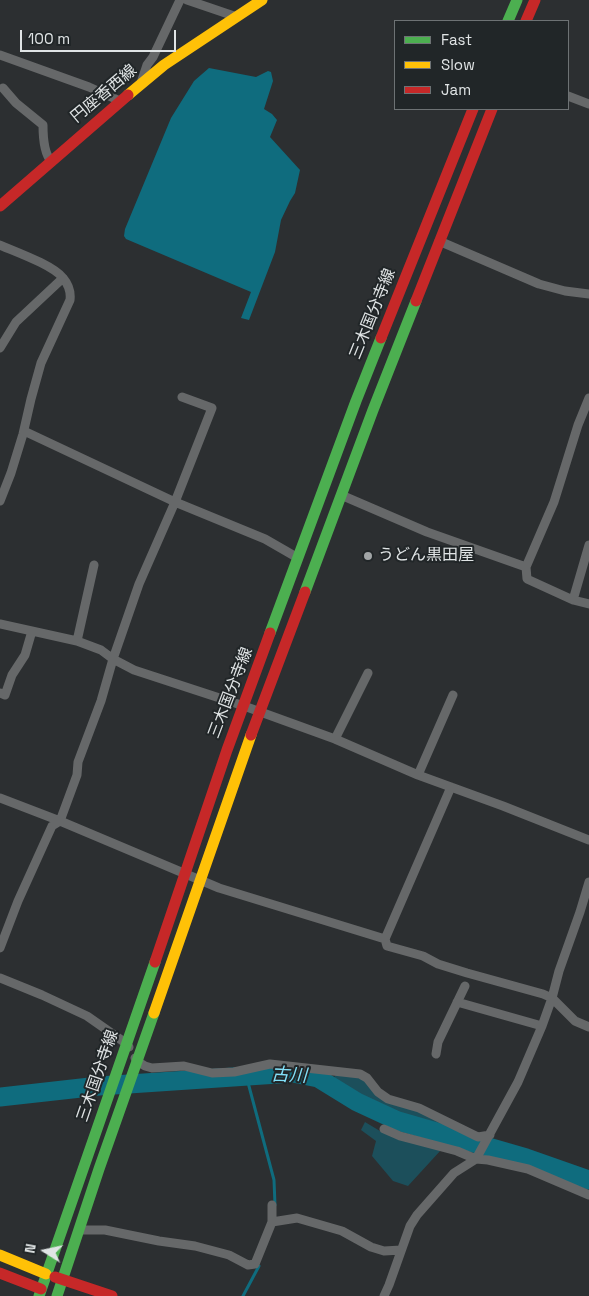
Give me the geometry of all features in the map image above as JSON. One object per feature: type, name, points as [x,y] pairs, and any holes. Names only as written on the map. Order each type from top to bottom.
[{"type":"main road","name":"円座香西線","points":[[3,201],[164,65],[262,0]]},
{"type":"main road","points":[[508,20],[517,0]]},
{"type":"main road","points":[[526,20],[535,0]]},
{"type":"main road","name":"三木国分寺線","points":[[40,1292],[227,750],[356,401],[473,110]]},
{"type":"main road","name":"三木国分寺線","points":[[60,1295],[63,1280],[99,1169],[243,756],[372,410],[492,110]]},
{"type":"main road","points":[[0,1255],[46,1274],[112,1296]]},
{"type":"main road","points":[[0,1273],[40,1292],[60,1295]]},
{"type":"street","points":[[141,85],[147,65],[153,58],[180,0]]},
{"type":"street","points":[[187,0],[237,16]]},
{"type":"street","points":[[0,55],[89,87],[120,101]]},
{"type":"street","points":[[3,88],[16,103],[43,125],[47,156],[51,162]]},
{"type":"street","points":[[569,96],[589,104]]},
{"type":"street","points":[[439,241],[539,284],[565,291],[589,294]]},
{"type":"street","points":[[0,245],[53,269],[63,278],[70,292],[70,300],[42,363],[24,431],[0,501]]},
{"type":"street","points":[[0,348],[16,322],[63,278]]},
{"type":"street","points":[[0,948],[52,826],[60,821],[77,775],[78,762],[101,701],[139,584],[175,502],[212,408],[182,398]]},
{"type":"street","points":[[589,398],[578,425],[554,502],[526,567],[527,579],[573,600],[589,604]]},
{"type":"street","points":[[24,431],[175,502],[264,539],[298,558]]},
{"type":"street","points":[[341,495],[426,532],[526,567]]},
{"type":"street","points":[[573,600],[589,545]]},
{"type":"street","points":[[77,641],[94,565]]},
{"type":"street","points":[[0,624],[77,641],[102,650],[113,660],[134,670],[260,711],[335,739],[418,775],[589,840]]},
{"type":"street","points":[[0,693],[5,695],[12,675],[25,655],[32,631]]},
{"type":"street","points":[[335,739],[368,673]]},
{"type":"street","points":[[418,775],[453,695]]},
{"type":"street","points":[[451,787],[385,938],[387,946],[423,956],[438,964],[467,973],[543,994],[552,998],[575,1021],[589,1027]]},
{"type":"street","points":[[0,798],[60,821],[219,888],[385,938]]},
{"type":"street","points":[[384,1296],[410,1226],[431,1198],[454,1173],[478,1156],[518,1082],[542,1026],[559,971],[585,913],[589,882]]},
{"type":"street","points":[[0,978],[87,1016],[127,1044],[137,1061],[145,1066],[152,1068],[184,1066],[212,1073],[234,1072],[270,1064],[360,1074],[367,1078],[378,1092],[388,1099],[419,1108],[478,1137],[488,1138]]},
{"type":"street","points":[[436,1054],[438,1042],[465,986]]},
{"type":"street","points":[[457,1002],[542,1026]]},
{"type":"street","points":[[384,1129],[400,1136],[528,1169],[589,1195]]},
{"type":"street","points":[[79,1230],[105,1230],[159,1242],[195,1246],[229,1255],[248,1264],[255,1264],[276,1221],[272,1205]]},
{"type":"street","points":[[276,1221],[297,1218],[342,1231],[372,1247],[384,1251],[401,1250]]},
{"type":"shaded area","points":[[209,68],[256,77],[268,71],[271,72],[273,81],[264,109],[277,120],[270,137],[300,170],[295,193],[281,220],[275,252],[249,320],[241,318],[251,292],[126,239],[124,236],[125,229],[171,118],[194,81]]},
{"type":"shaded area","points":[[337,1073],[359,1077],[366,1081],[377,1095],[446,1123],[444,1127],[402,1120],[390,1115],[333,1079]]},
{"type":"shaded area","points":[[365,1122],[380,1131],[441,1150],[408,1186],[393,1181],[372,1156],[376,1141],[361,1130]]},
{"type":"waterway","name":"古川","points":[[0,1097],[99,1086],[293,1073],[318,1078],[357,1102],[398,1121],[526,1158],[589,1180]]},
{"type":"waterway","points":[[246,1075],[274,1180],[275,1205]]},
{"type":"waterway","points":[[243,1296],[259,1266]]},
{"type":"traffic: fast","points":[[508,20],[517,0]]},
{"type":"traffic: fast","points":[[305,592],[416,301]]},
{"type":"traffic: fast","points":[[270,633],[381,338]]},
{"type":"traffic: fast","points":[[39,1296],[155,962]]},
{"type":"traffic: fast","points":[[57,1296],[154,1013]]},
{"type":"traffic: slow","points":[[128,95],[164,65],[262,0]]},
{"type":"traffic: slow","points":[[154,1013],[251,735]]},
{"type":"traffic: slow","points":[[0,1255],[46,1274]]},
{"type":"traffic: jam","points":[[526,20],[535,0]]},
{"type":"traffic: jam","points":[[0,206],[128,95]]},
{"type":"traffic: jam","points":[[381,338],[473,110]]},
{"type":"traffic: jam","points":[[416,301],[492,110]]},
{"type":"traffic: jam","points":[[251,735],[305,592]]},
{"type":"traffic: jam","points":[[155,962],[227,750],[270,633]]},
{"type":"traffic: jam","points":[[0,1273],[41,1289]]},
{"type":"traffic: jam","points":[[55,1277],[112,1296]]},
{"type":"place","name":"うどん黒田屋","points":[[368,556]]}]
